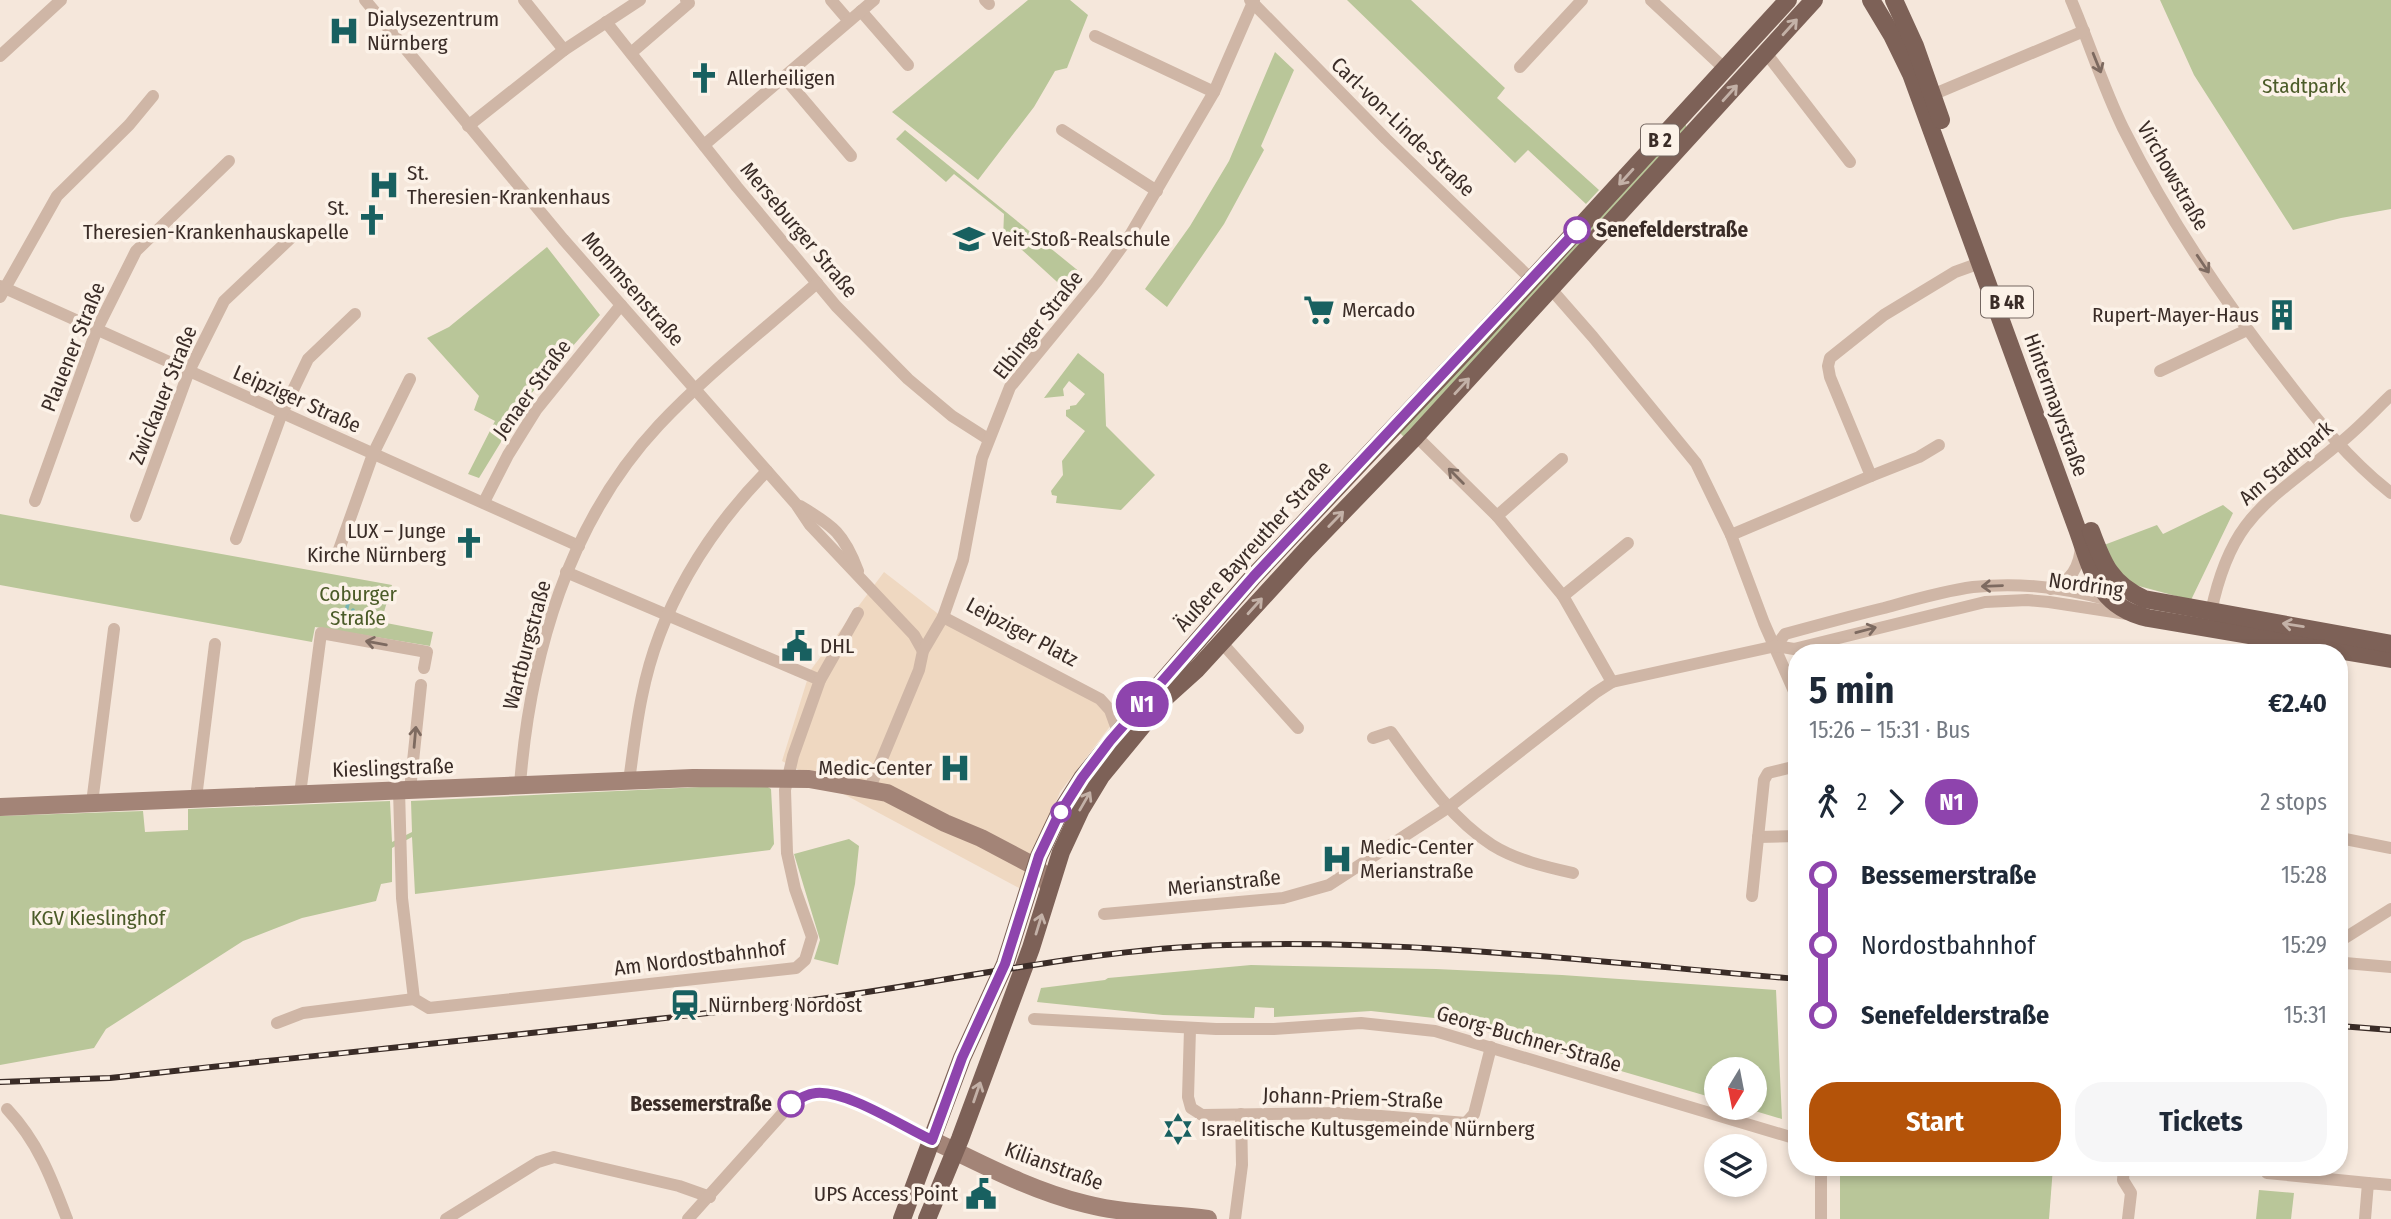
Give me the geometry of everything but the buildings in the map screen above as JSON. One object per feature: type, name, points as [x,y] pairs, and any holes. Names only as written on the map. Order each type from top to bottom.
[{"type":"main road","name":"Äußere Bayreuther Straße","points":[[905,1212],[962,1058],[1005,964],[1034,872],[1074,789],[1118,732],[1253,577],[1532,280],[1788,0]]},
{"type":"main road","name":"Äußere Bayreuther Straße","points":[[928,1216],[1031,948],[1070,829],[1101,776],[1167,696],[1222,643],[1303,553],[1416,436],[1814,0]]},
{"type":"main road","name":"Hintermayrstraße","points":[[1871,0],[1911,74],[2100,588],[2123,610],[2137,616]]},
{"type":"main road","name":"Hintermayrstraße","points":[[1894,0],[1915,46],[2098,551],[2108,570],[2109,598]]},
{"type":"main road","points":[[1682,116],[1693,123],[1694,133]]},
{"type":"main road","name":"Nordring","points":[[2109,598],[2144,599],[2391,644]]},
{"type":"main road","name":"Nordring","points":[[2137,616],[2302,644]]},
{"type":"main road","name":"Nordring","points":[[2348,652],[2391,659]]},
{"type":"main road","points":[[905,1212],[919,1204],[928,1216]]},
{"type":"street","points":[[0,56],[61,0]]},
{"type":"street","name":"Mommsenstraße","points":[[365,0],[468,126],[767,471],[796,503],[827,522],[847,543],[860,578],[915,635],[923,652]]},
{"type":"street","points":[[524,0],[564,50]]},
{"type":"street","points":[[468,126],[564,50],[640,0]]},
{"type":"street","points":[[631,53],[688,3],[687,0]]},
{"type":"street","points":[[831,0],[849,21]]},
{"type":"street","points":[[704,145],[874,0]]},
{"type":"street","points":[[1520,67],[1582,0]]},
{"type":"street","points":[[1651,0],[1725,69]]},
{"type":"street","name":"Virchowstraße","points":[[2071,0],[2123,127],[2186,239],[2247,330],[2338,445],[2372,479],[2391,493]]},
{"type":"street","name":"Carl-von-Linde-Straße","points":[[1252,1],[1386,139],[1532,280]]},
{"type":"street","name":"Elbinger Straße","points":[[943,617],[967,548],[982,458],[1010,387],[1110,265],[1129,237],[1214,92],[1252,1]]},
{"type":"street","points":[[861,11],[908,65]]},
{"type":"street","name":"Merseburger Straße","points":[[606,22],[836,306],[908,379],[952,416],[988,439]]},
{"type":"street","points":[[1932,95],[2084,31]]},
{"type":"street","points":[[1095,36],[1214,92]]},
{"type":"street","points":[[1766,54],[1850,162]]},
{"type":"street","points":[[784,77],[850,156]]},
{"type":"street","points":[[2,290],[57,196],[153,96]]},
{"type":"street","points":[[1062,130],[1157,191]]},
{"type":"street","name":"Plauener Straße","points":[[35,501],[97,329],[136,250],[229,161]]},
{"type":"street","name":"Zwickauer Straße","points":[[136,516],[189,371],[224,301],[294,235]]},
{"type":"street","points":[[1871,476],[1830,377],[1830,358],[1884,315],[1955,272],[1980,262]]},
{"type":"street","name":"Wartburgstraße","points":[[520,785],[523,745],[534,682],[551,615],[566,572],[603,500],[658,426],[817,283]]},
{"type":"street","points":[[1551,289],[1594,337],[1696,463],[1731,535],[1788,676]]},
{"type":"street","name":"Leipziger Straße","points":[[2,290],[97,329],[579,546]]},
{"type":"street","name":"Jenaer Straße","points":[[484,502],[508,455],[536,410],[621,305]]},
{"type":"street","points":[[236,539],[282,413],[308,359],[355,314]]},
{"type":"street","points":[[2160,371],[2247,330]]},
{"type":"street","points":[[336,558],[373,454],[410,379]]},
{"type":"street","name":"Am Stadtpark","points":[[2211,612],[2225,561],[2248,521],[2271,498],[2338,445],[2391,395]]},
{"type":"street","points":[[1416,436],[1497,516],[1563,596],[1612,682]]},
{"type":"street","points":[[1731,535],[1919,457],[1939,444]]},
{"type":"street","points":[[1497,516],[1562,458]]},
{"type":"street","points":[[629,781],[642,695],[653,652],[668,615],[691,567],[715,531],[767,471]]},
{"type":"street","points":[[2050,589],[2071,576],[2078,563],[2082,541]]},
{"type":"street","points":[[1563,596],[1628,542]]},
{"type":"street","points":[[566,572],[820,680]]},
{"type":"street","name":"Nordring","points":[[1776,646],[1785,634],[1934,594],[1972,587],[2050,589],[2109,598]]},
{"type":"street","name":"Nordring","points":[[1813,644],[1963,605],[2109,598]]},
{"type":"street","points":[[858,613],[820,680],[787,778],[824,780],[887,793],[937,819],[991,842],[1034,872],[1044,875],[1049,887]]},
{"type":"street","name":"Leipziger Platz","points":[[869,790],[919,670],[923,652],[943,617],[1100,699],[1110,710],[1118,732]]},
{"type":"street","points":[[92,803],[114,629]]},
{"type":"street","points":[[300,794],[321,633],[427,652],[424,668]]},
{"type":"street","points":[[1222,643],[1298,728]]},
{"type":"street","points":[[197,798],[215,644]]},
{"type":"street","name":"Nordring","points":[[1612,682],[1776,646],[1788,648]]},
{"type":"street","name":"Merianstraße","points":[[1104,914],[1283,898],[1329,885],[1449,807],[1612,682]]},
{"type":"street","points":[[414,999],[402,898],[405,790],[421,684]]},
{"type":"street","points":[[1373,737],[1391,732],[1420,773],[1449,807],[1499,849],[1547,867],[1573,873]]},
{"type":"street","points":[[1752,896],[1764,780],[1768,773],[1788,768]]},
{"type":"street","name":"Kieslingstraße","points":[[0,807],[520,785],[787,778]]},
{"type":"street","name":"Am Nordostbahnhof","points":[[277,1023],[303,1013],[414,999],[429,1008],[796,968],[805,960],[812,937],[795,888],[787,853],[787,778]]},
{"type":"street","points":[[1758,836],[1788,836]]},
{"type":"street","points":[[2348,840],[2391,848]]},
{"type":"street","points":[[2348,936],[2391,909]]},
{"type":"street","points":[[2348,963],[2391,967]]},
{"type":"street","name":"Georg-Buchner-Straße","points":[[1034,1018],[1191,1028],[1274,1029],[1360,1023],[1435,1031],[1788,1136]]},
{"type":"street","points":[[1191,1028],[1188,1097],[1191,1108],[1202,1115],[1241,1114],[1242,1166],[1235,1219]]},
{"type":"street","name":"Johann-Priem-Straße","points":[[1241,1114],[1343,1113],[1466,1123],[1474,1114],[1490,1046]]},
{"type":"street","points":[[688,1219],[791,1104],[803,1096],[825,1093],[847,1099],[932,1140]]},
{"type":"street","points":[[7,1109],[30,1135],[50,1174],[67,1219]]},
{"type":"street","name":"Kilianstraße","points":[[932,1140],[1037,1187],[1078,1202],[1111,1209],[1208,1219]]},
{"type":"street","points":[[446,1219],[538,1162],[554,1157],[680,1186],[710,1197]]},
{"type":"street","points":[[1821,1176],[1821,1219]]},
{"type":"street","points":[[2123,1176],[2131,1193],[2128,1219]]},
{"type":"street","points":[[2297,1176],[2391,1185]]},
{"type":"street","points":[[2365,1219],[2368,1183]]},
{"type":"green space","points":[[1028,0],[1070,0],[1088,15],[1067,68],[1055,71],[1034,107],[978,180],[892,112]]},
{"type":"green space","points":[[1347,0],[1411,0],[1505,88],[1497,98],[1599,190],[1586,204],[1528,150],[1515,163]]},
{"type":"green space","name":"Stadtpark","points":[[2160,0],[2391,0],[2391,209],[2293,230],[2194,75]]},
{"type":"green space","points":[[1275,52],[1294,70],[1261,146],[1264,150],[1224,224],[1167,307],[1145,289],[1190,226],[1229,161]]},
{"type":"green space","points":[[1686,124],[1686,128],[1406,439],[1397,430]]},
{"type":"green space","points":[[905,130],[1081,273],[1067,291],[1009,238],[1003,239],[1004,214],[954,174],[946,182],[896,139]]},
{"type":"green space","points":[[547,247],[600,315],[529,396],[479,478],[468,474],[495,421],[474,410],[479,396],[427,338],[449,327]]},
{"type":"green space","points":[[1078,353],[1104,374],[1106,426],[1155,475],[1121,510],[1056,503],[1057,496],[1052,495],[1051,491],[1063,475],[1062,461],[1085,431],[1066,416],[1066,410],[1076,405],[1085,394],[1069,381],[1063,389],[1064,396],[1044,398]]},
{"type":"green space","points":[[2223,505],[2233,513],[2191,600],[2135,585],[2119,574],[2104,545],[2157,525],[2163,534]]},
{"type":"green space","name":"Coburger Straße","points":[[0,514],[392,585],[381,622],[433,632],[430,646],[315,627],[312,642],[0,585]]},
{"type":"green space","name":"KGV Kieslinghof","points":[[763,784],[771,789],[774,844],[770,850],[415,894],[412,837],[392,848],[392,882],[381,884],[376,901],[302,918],[243,941],[106,1029],[94,1048],[0,1065],[0,816],[143,811],[145,832],[188,830],[188,809],[390,801],[392,842],[412,832],[411,801]]},
{"type":"green space","points":[[849,839],[859,846],[855,884],[838,965],[814,959],[820,940],[794,854]]},
{"type":"green space","points":[[1251,965],[1562,975],[1776,990],[1782,1119],[1768,1115],[1768,1057],[1704,1057],[1704,1095],[1443,1019],[1371,1011],[1274,1017],[1274,1008],[1255,1007],[1254,1018],[1163,1015],[1037,1002],[1041,988],[1108,978]]},
{"type":"green space","points":[[1840,1176],[2052,1176],[2049,1219],[1840,1219]]},
{"type":"green space","points":[[2259,1190],[2294,1193],[2291,1219],[2256,1219]]},
{"type":"shaded area","points":[[884,572],[937,613],[1121,712],[1060,792],[1021,889],[782,761],[810,671]]},
{"type":"waterway","points":[[347,594],[349,599],[346,612],[349,616]]},
{"type":"waterway","points":[[349,616],[353,610]]},
{"type":"railway","points":[[0,1082],[110,1078],[631,1022],[858,994],[1068,960],[1174,948],[1298,944],[1441,949],[1788,978]]},
{"type":"railway","points":[[2348,1027],[2391,1030]]},
{"type":"bus line","name":"N1","points":[[791,1104],[803,1096],[815,1093],[834,1095],[859,1104],[932,1140],[962,1058],[1005,964],[1039,856],[1074,789],[1110,741],[1253,577],[1577,230]]},
{"type":"place","name":"Dialysezentrum Nürnberg","points":[[344,31]]},
{"type":"place","name":"Allerheiligen","points":[[704,78]]},
{"type":"place","name":"St. Theresien-Krankenhaus","points":[[384,185]]},
{"type":"place","name":"St. Theresien-Krankenhauskapelle","points":[[372,220]]},
{"type":"place","name":"Senefelderstraße","points":[[1577,230]]},
{"type":"place","name":"Veit-Stoß-Realschule","points":[[969,239]]},
{"type":"place","name":"Mercado","points":[[1319,310]]},
{"type":"place","name":"Rupert-Mayer-Haus","points":[[2282,315]]},
{"type":"place","name":"LUX – Junge Kirche Nürnberg","points":[[469,543]]},
{"type":"place","name":"DHL","points":[[797,646]]},
{"type":"place","name":"Medic-Center","points":[[955,768]]},
{"type":"place","name":"Medic-Center Merianstraße","points":[[1337,859]]},
{"type":"place","name":"Nürnberg Nordost","points":[[685,1005]]},
{"type":"place","name":"Bessemerstraße","points":[[791,1104]]},
{"type":"place","name":"Israelitische Kultusgemeinde Nürnberg","points":[[1178,1129]]},
{"type":"place","name":"UPS Access Point","points":[[981,1194]]}]
